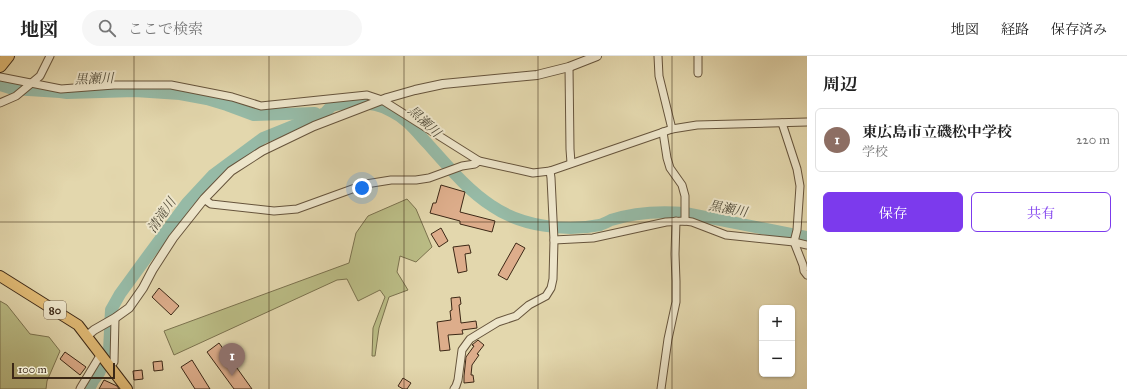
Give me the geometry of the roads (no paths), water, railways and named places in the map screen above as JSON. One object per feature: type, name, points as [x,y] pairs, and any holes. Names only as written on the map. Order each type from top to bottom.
[{"type":"highway","points":[[0,66],[8,56]]},
{"type":"main road","name":"80","points":[[0,276],[78,325],[127,389]]},
{"type":"street","points":[[0,103],[18,93],[40,76],[50,56]]},
{"type":"street","points":[[87,336],[129,308],[174,238],[204,199],[231,171],[262,151],[314,126],[387,98],[415,90],[433,85],[538,75],[569,67],[577,60],[597,56]]},
{"type":"street","points":[[658,56],[659,76],[672,129]]},
{"type":"street","points":[[698,56],[698,73]]},
{"type":"street","points":[[569,67],[571,163]]},
{"type":"street","points":[[0,77],[29,85],[61,89],[114,85],[171,85],[232,97],[261,106],[367,95],[382,100],[479,161],[533,172],[550,171],[672,129],[697,125],[807,122]]},
{"type":"street","points":[[782,123],[797,169],[800,186],[797,230],[794,242],[804,271],[807,275]]},
{"type":"street","points":[[663,132],[670,168],[682,185],[685,196],[685,221]]},
{"type":"street","points":[[204,199],[211,204],[274,211],[297,209],[366,184],[391,180],[416,180],[429,178],[462,166],[475,164],[479,161]]},
{"type":"street","points":[[454,389],[458,380],[462,350],[470,339],[498,322],[516,316],[529,305],[546,296],[551,288],[553,279],[554,238],[550,171]]},
{"type":"street","points":[[554,238],[593,238],[666,222],[685,221],[692,222],[726,235],[794,242],[807,245]]},
{"type":"street","points":[[661,389],[668,339],[676,302],[674,254],[676,222]]},
{"type":"street","points":[[109,365],[114,362],[115,318]]},
{"type":"street","points":[[80,389],[101,354]]},
{"type":"waterway","name":"黒瀬川","points":[[0,85],[13,89],[67,93],[135,91],[180,94],[207,99],[254,115],[315,113]]},
{"type":"waterway","name":"黒瀬川","points":[[89,389],[99,373],[109,351],[111,310],[120,294],[187,203],[213,175],[263,138],[325,113],[331,107],[337,105],[353,103],[369,104],[383,107],[401,117],[457,176],[483,200],[504,213],[530,223],[544,226],[572,228],[586,227],[600,225],[629,215],[657,212],[676,212],[807,237]]},
{"type":"place","name":"東広島市立磯松中学校","points":[[232,376]]},
{"type":"water label","name":"清滝川","points":[[161,215]]}]
